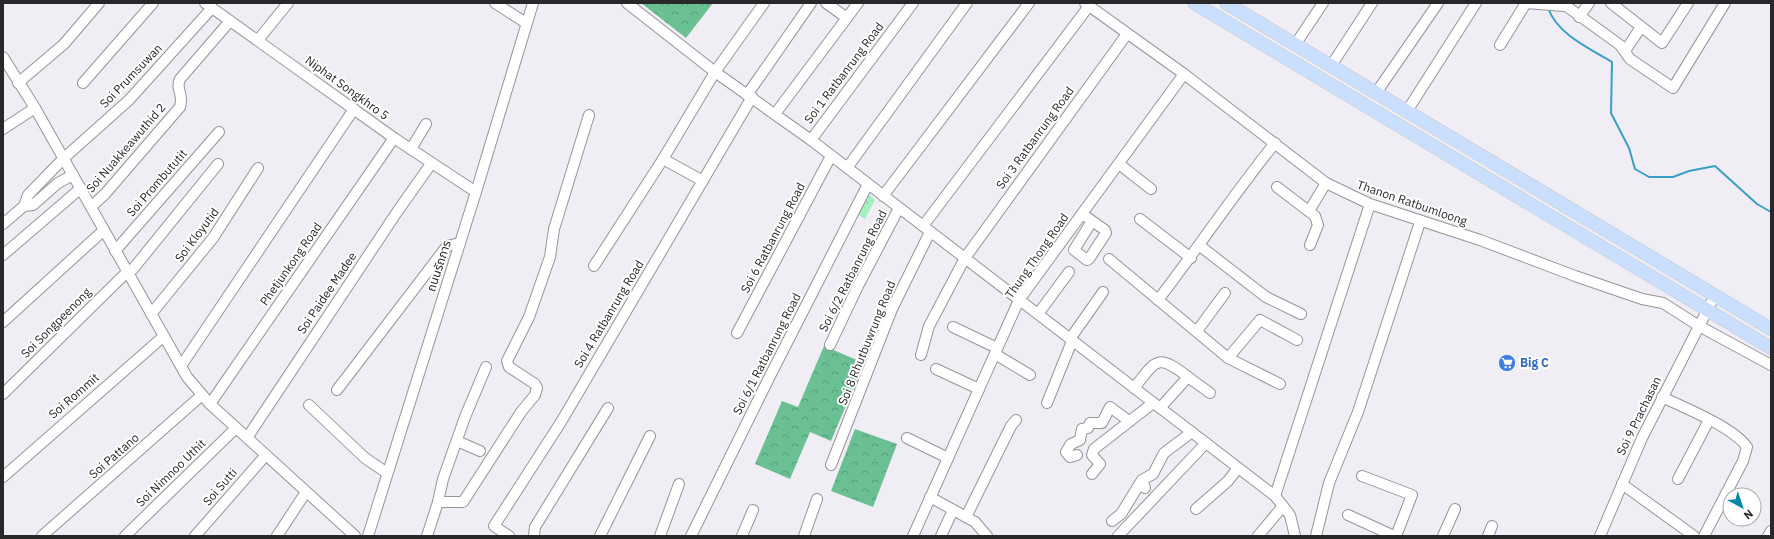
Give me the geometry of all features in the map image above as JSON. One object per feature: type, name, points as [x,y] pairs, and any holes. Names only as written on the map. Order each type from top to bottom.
[{"type":"main road","points":[[1194,3],[1287,57],[1771,348]]},
{"type":"main road","points":[[1226,3],[1771,328]]},
{"type":"main road","points":[[1287,57],[1295,45]]},
{"type":"street","points":[[18,83],[64,44],[99,3]]},
{"type":"street","points":[[83,83],[153,3]]},
{"type":"street","points":[[258,40],[288,3]]},
{"type":"street","points":[[495,3],[526,24]]},
{"type":"street","name":"ถนนรัถการ","points":[[368,536],[476,192],[533,3]]},
{"type":"street","points":[[627,3],[715,72],[811,140],[1275,496],[1290,515],[1295,536]]},
{"type":"street","points":[[594,266],[663,159],[715,72],[764,3]]},
{"type":"street","name":"Soi 4 Ratbanrung Road","points":[[509,536],[494,526],[561,422],[703,181],[750,96],[811,3]]},
{"type":"street","points":[[826,3],[847,18]]},
{"type":"street","points":[[776,114],[858,3]]},
{"type":"street","name":"Soi 1 Ratbanrung Road","points":[[811,140],[913,3]]},
{"type":"street","points":[[847,168],[967,3]]},
{"type":"street","points":[[883,196],[1029,3]]},
{"type":"street","points":[[1295,45],[1322,3]]},
{"type":"street","points":[[1331,66],[1372,3]]},
{"type":"street","points":[[1376,93],[1438,3]]},
{"type":"street","points":[[1407,111],[1476,3]]},
{"type":"street","points":[[1500,45],[1525,3],[1563,4],[1579,17],[1620,45],[1630,59],[1673,88],[1725,3]]},
{"type":"street","points":[[1579,17],[1589,3]]},
{"type":"street","points":[[1611,3],[1662,43],[1688,3]]},
{"type":"street","name":"Thanon Ratbumloong","points":[[1087,4],[1184,74],[1326,182],[1370,204],[1420,222],[1480,240],[1582,279],[1662,304],[1771,365]]},
{"type":"street","name":"Soi 8 Rhutbuwrung Road","points":[[831,465],[892,309],[926,229],[1087,4]]},
{"type":"street","name":"Niphat Songkhro 5","points":[[209,5],[431,164],[476,192]]},
{"type":"street","name":"Soi Prumsuwan","points":[[24,206],[28,196],[64,158],[129,100],[209,5]]},
{"type":"street","name":"Soi Nuakkeawuthid 2","points":[[91,207],[105,194],[180,107],[182,95],[178,86],[180,79],[230,20]]},
{"type":"street","points":[[1625,52],[1641,27]]},
{"type":"street","name":"Soi 3 Ratbanrung Road","points":[[921,355],[929,326],[964,258],[1127,34]]},
{"type":"street","points":[[3,57],[64,158],[187,377],[210,404],[353,535]]},
{"type":"street","name":"Thung Thong Road","points":[[913,536],[1019,300],[1184,74]]},
{"type":"street","points":[[3,129],[35,108]]},
{"type":"street","points":[[181,366],[354,109]]},
{"type":"street","points":[[438,502],[463,502],[521,412],[535,395],[537,388],[535,384],[509,367],[506,361],[529,317],[550,257],[554,229],[589,115]]},
{"type":"street","points":[[411,149],[426,124]]},
{"type":"street","name":"Soi Prombututit","points":[[115,251],[219,132]]},
{"type":"street","name":"Phetjunkong Road","points":[[210,404],[394,138]]},
{"type":"street","points":[[1158,300],[1200,246],[1252,171],[1274,143]]},
{"type":"street","name":"Soi 6 Ratbanrung Road","points":[[737,333],[831,156]]},
{"type":"street","points":[[663,159],[703,181]]},
{"type":"street","name":"Soi Songpeenong","points":[[3,394],[127,272],[132,269],[218,164]]},
{"type":"street","name":"Soi Paidee Madee","points":[[247,438],[397,212],[431,164]]},
{"type":"street","points":[[1119,164],[1151,188]]},
{"type":"street","name":"Soi Kloyutid","points":[[151,314],[214,238],[258,168]]},
{"type":"street","points":[[3,224],[24,206],[32,205],[58,183],[73,175]]},
{"type":"street","points":[[1309,211],[1326,182]]},
{"type":"street","name":"Soi 6/1 Ratbanrung Road","points":[[691,536],[769,378],[868,184]]},
{"type":"street","points":[[1277,187],[1315,216],[1318,225],[1310,245]]},
{"type":"street","points":[[3,255],[81,188]]},
{"type":"street","points":[[1275,496],[1370,204]]},
{"type":"street","name":"Soi 6/2 Ratbanrung Road","points":[[830,345],[858,286],[899,208]]},
{"type":"street","points":[[1082,214],[1092,221]]},
{"type":"street","points":[[1140,219],[1191,258]]},
{"type":"street","points":[[1316,536],[1329,483],[1358,412],[1420,222]]},
{"type":"street","points":[[3,322],[104,230]]},
{"type":"street","points":[[337,390],[447,246],[460,243]]},
{"type":"street","points":[[1200,246],[1266,297],[1301,314]]},
{"type":"street","points":[[1108,259],[1228,358],[1280,384]]},
{"type":"street","points":[[1038,314],[1069,272]]},
{"type":"street","points":[[1662,304],[1670,288]]},
{"type":"street","points":[[1047,402],[1071,340],[1103,292]]},
{"type":"street","points":[[1196,331],[1225,293]]},
{"type":"street","name":"Soi 9 Prachasan","points":[[1600,536],[1662,397],[1715,295]]},
{"type":"street","points":[[1228,358],[1260,320],[1297,340]]},
{"type":"street","points":[[954,326],[996,351],[1030,375]]},
{"type":"street","name":"Soi Rommit","points":[[3,477],[164,336]]},
{"type":"street","points":[[1748,351],[1755,339]]},
{"type":"street","points":[[1134,388],[1155,363],[1161,361],[1172,365],[1210,393]]},
{"type":"street","points":[[427,536],[457,441],[486,367]]},
{"type":"street","points":[[936,369],[979,389]]},
{"type":"street","points":[[1092,474],[1100,464],[1092,455],[1094,449],[1130,421],[1157,405],[1188,377]]},
{"type":"street","name":"Soi Pattano","points":[[42,536],[202,395]]},
{"type":"street","points":[[1662,397],[1709,420],[1744,443],[1747,450],[1704,536]]},
{"type":"street","points":[[309,405],[365,458],[387,473]]},
{"type":"street","points":[[1077,455],[1070,457],[1066,452],[1071,444],[1080,440],[1082,429],[1088,428],[1090,423],[1102,423],[1110,407],[1130,421]]},
{"type":"street","points":[[534,536],[535,527],[608,408]]},
{"type":"street","points":[[966,517],[1011,426],[1016,420]]},
{"type":"street","points":[[1678,479],[1709,420]]},
{"type":"street","name":"Soi Nimnoo Uthit","points":[[125,536],[236,428]]},
{"type":"street","points":[[1112,521],[1121,514],[1143,484],[1153,474],[1164,454],[1192,432]]},
{"type":"street","points":[[600,536],[650,436]]},
{"type":"street","points":[[907,438],[948,458]]},
{"type":"street","points":[[457,441],[480,451]]},
{"type":"street","points":[[1118,536],[1206,443]]},
{"type":"street","name":"Soi Sutti","points":[[195,536],[266,455]]},
{"type":"street","points":[[1196,509],[1228,481],[1238,468]]},
{"type":"street","points":[[1348,516],[1395,536],[1412,495],[1362,476]]},
{"type":"street","points":[[660,536],[679,484]]},
{"type":"street","points":[[1622,484],[1694,536]]},
{"type":"street","points":[[277,536],[306,492]]},
{"type":"street","points":[[930,497],[975,522],[978,532],[987,536]]},
{"type":"street","points":[[804,536],[817,498]]},
{"type":"street","points":[[1258,536],[1283,506]]},
{"type":"street","points":[[1443,536],[1454,509]]},
{"type":"street","points":[[742,536],[753,510]]},
{"type":"street","points":[[941,536],[953,510]]},
{"type":"street","points":[[1768,536],[1771,531]]},
{"type":"green space","points":[[641,3],[713,3],[686,38]]},
{"type":"green space","points":[[866,192],[875,200],[865,219],[855,213]]},
{"type":"green space","points":[[824,346],[864,363],[831,441],[810,432],[790,479],[755,464],[782,401],[798,407]]},
{"type":"green space","points":[[855,429],[897,444],[873,507],[831,491]]},
{"type":"waterway","points":[[1548,8],[1559,26],[1575,40],[1612,62],[1611,113],[1629,148],[1635,169],[1649,177],[1673,177],[1689,171],[1715,166],[1757,204],[1771,212]]},
{"type":"place","name":"Big C","points":[[1507,363]]}]
